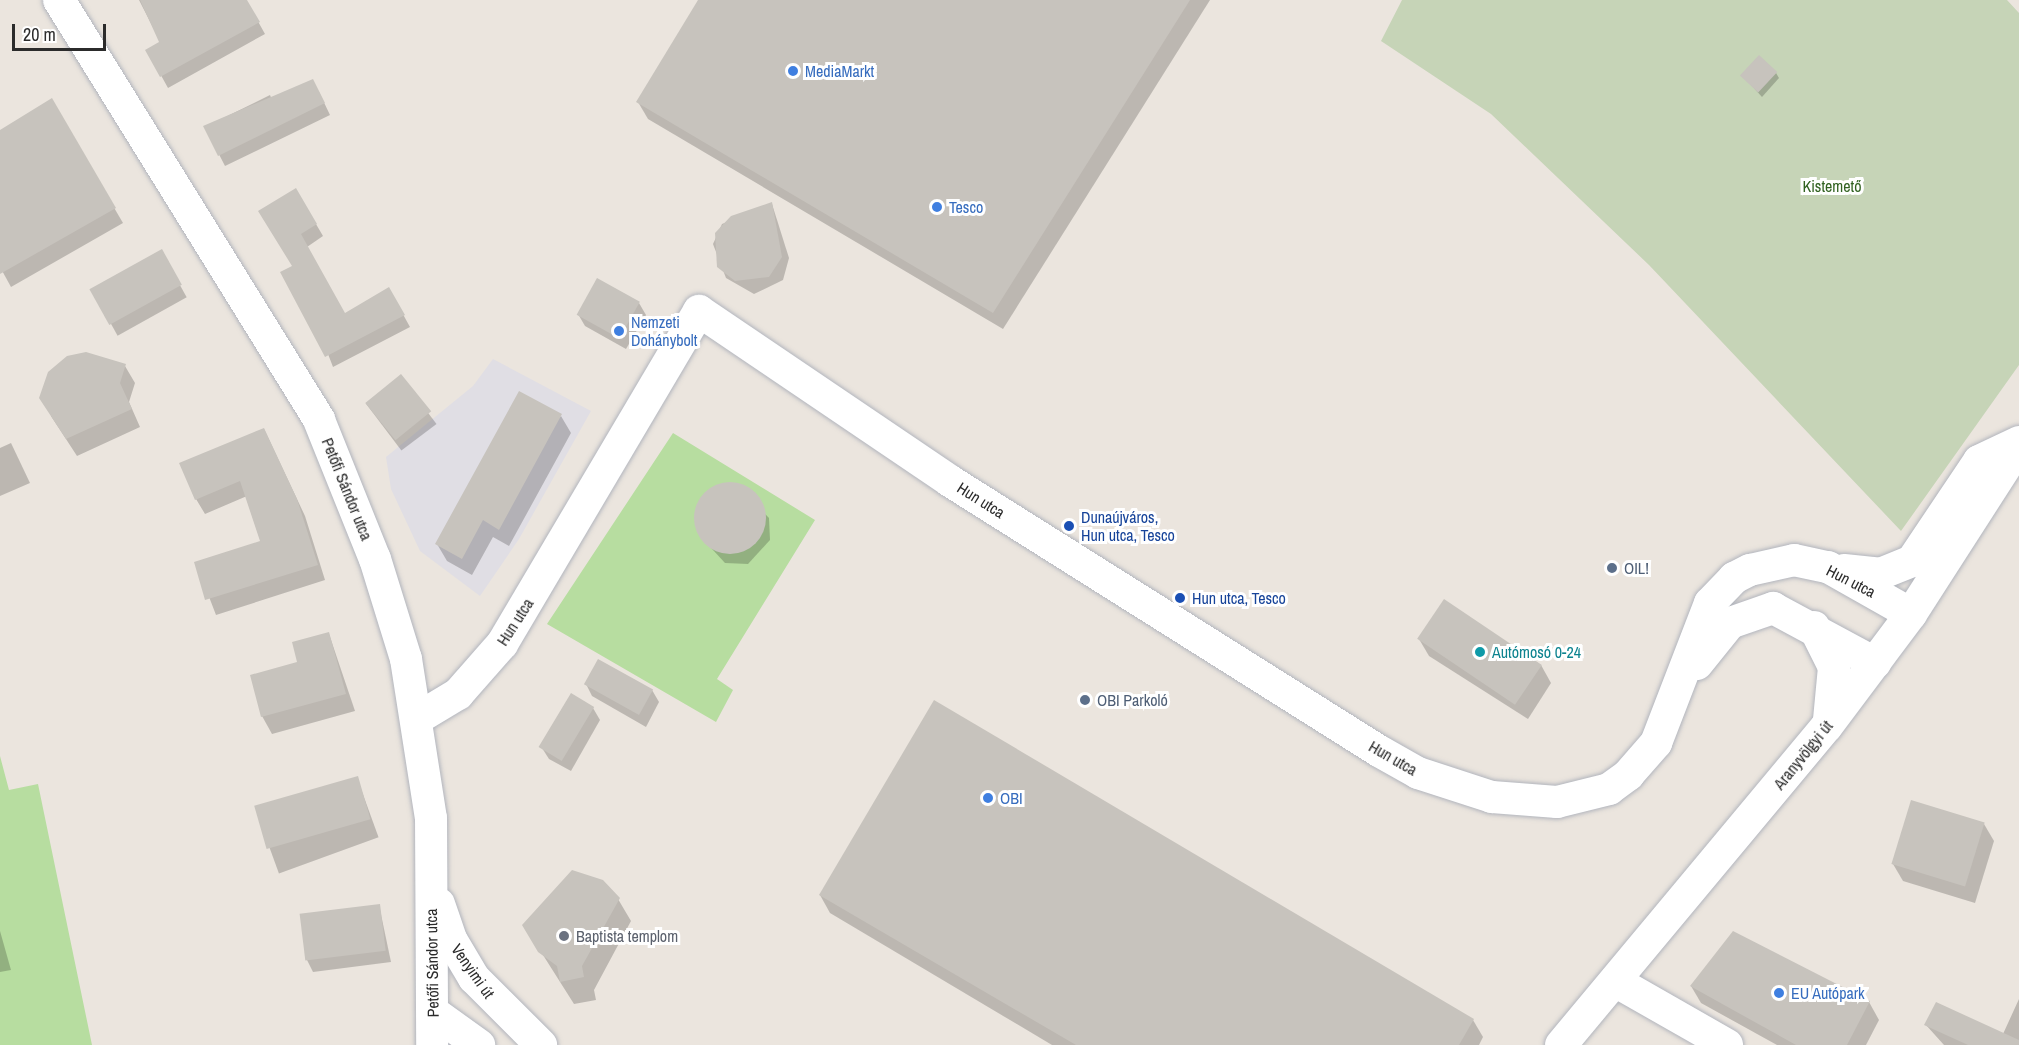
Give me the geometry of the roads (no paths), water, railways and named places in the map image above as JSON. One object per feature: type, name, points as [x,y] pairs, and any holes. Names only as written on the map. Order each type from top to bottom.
[{"type":"street","name":"Petőfi Sándor utca","points":[[59,0],[319,420],[375,558],[418,718],[431,818],[432,1045]]},
{"type":"street","name":"Hun utca","points":[[418,718],[458,694],[502,644],[699,310],[950,481],[1380,752],[1456,788],[1528,802],[1609,789],[1656,743],[1682,687],[1703,618],[1728,583],[1780,561],[1828,567],[1911,614]]},
{"type":"street","name":"Aranyvölgyi út","points":[[1828,567],[1880,574],[1912,561],[1979,461],[2019,444]]},
{"type":"street","name":"Aranyvölgyi út","points":[[1562,1045],[1827,726],[1875,663],[1911,614],[2019,444]]},
{"type":"street","name":"Hun utca","points":[[1682,687],[1715,638],[1745,614],[1773,608],[1814,627],[1875,663]]},
{"type":"street","points":[[1814,627],[1835,674],[1827,726]]},
{"type":"street","name":"Venyimi út","points":[[430,881],[452,941],[474,978],[541,1045]]},
{"type":"street","points":[[1615,981],[1727,1045]]},
{"type":"street","points":[[432,1012],[479,1045]]},
{"type":"place","name":"MediaMarkt","points":[[793,71]]},
{"type":"place","name":"Tesco","points":[[937,207]]},
{"type":"place","name":"Nemzeti Dohánybolt","points":[[619,331]]},
{"type":"place","name":"Dunaújváros, Hun utca, Tesco","points":[[1069,526]]},
{"type":"place","name":"OIL!","points":[[1612,568]]},
{"type":"place","name":"Hun utca, Tesco","points":[[1180,598]]},
{"type":"place","name":"Autómosó 0-24","points":[[1480,652]]},
{"type":"place","name":"OBI Parkoló","points":[[1085,700]]},
{"type":"place","name":"OBI","points":[[988,798]]},
{"type":"place","name":"Baptista templom","points":[[564,936]]},
{"type":"place","name":"EU Autópark","points":[[1779,993]]},
{"type":"park label","name":"Kistemető","points":[[1832,186]]}]
